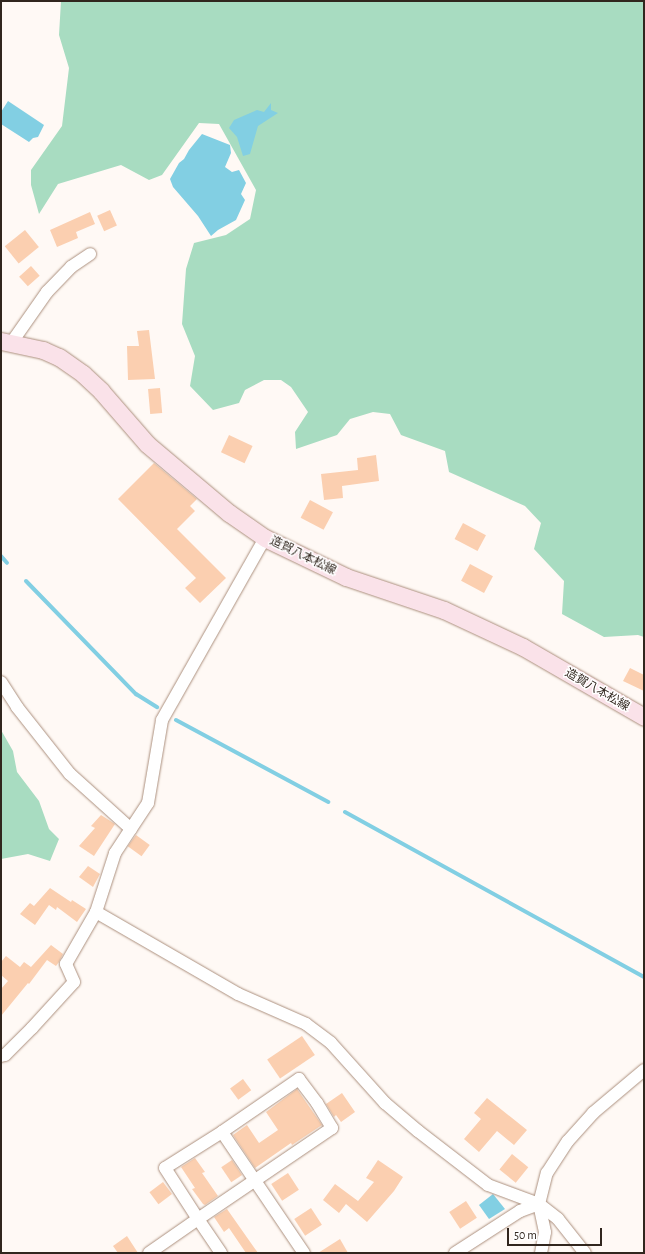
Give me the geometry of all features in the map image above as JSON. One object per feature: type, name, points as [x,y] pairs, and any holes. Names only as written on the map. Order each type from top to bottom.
[{"type":"main road","name":"造賀八本松線","points":[[6,342],[43,350],[59,357],[83,374],[101,391],[147,444],[229,513],[265,538],[346,577],[451,613],[523,647],[644,717]]},
{"type":"street","points":[[6,342],[47,292],[71,266],[90,254]]},
{"type":"street","points":[[1,1056],[5,1055],[32,1028],[74,982],[66,964],[96,912],[115,853],[148,803],[162,720],[265,538]]},
{"type":"street","points":[[1,682],[17,707],[70,774],[131,829]]},
{"type":"street","points":[[96,912],[238,994],[306,1024],[331,1043],[385,1103],[425,1136],[488,1184],[539,1204],[558,1219],[585,1253]]},
{"type":"street","points":[[541,1253],[545,1232],[539,1204],[547,1173],[568,1141],[593,1113],[644,1070]]},
{"type":"street","points":[[149,1253],[198,1219],[332,1128],[318,1103],[299,1079],[222,1132],[165,1168],[198,1219],[221,1253]]},
{"type":"street","points":[[222,1132],[256,1180],[304,1253]]},
{"type":"street","points":[[455,1253],[520,1211],[539,1204]]},
{"type":"green space","points":[[61,1],[644,1],[644,637],[638,635],[604,637],[562,614],[564,581],[534,549],[541,523],[525,506],[449,472],[445,451],[401,435],[390,414],[373,412],[350,419],[337,435],[296,449],[295,432],[308,412],[291,387],[281,380],[264,380],[245,390],[239,403],[213,410],[190,386],[195,356],[182,324],[186,269],[194,243],[226,235],[250,219],[256,190],[219,124],[199,123],[162,175],[149,180],[121,165],[58,184],[39,214],[31,185],[31,170],[62,126],[69,68],[59,35]]},
{"type":"green space","points":[[1,730],[13,751],[17,772],[39,801],[49,829],[59,839],[50,861],[28,854],[1,859]]},
{"type":"water","points":[[8,101],[44,125],[38,137],[33,138],[29,142],[1,124],[1,112]]},
{"type":"water","points":[[271,103],[271,110],[278,113],[258,126],[250,154],[243,156],[237,137],[229,128],[234,120],[257,110],[264,112]]},
{"type":"water","points":[[202,134],[230,145],[231,153],[225,167],[232,172],[239,170],[246,183],[241,194],[245,200],[236,220],[218,230],[211,236],[198,216],[173,187],[170,179],[179,163],[184,159],[189,150]]},
{"type":"water","points":[[493,1194],[505,1209],[489,1219],[479,1205]]},
{"type":"building","points":[[110,210],[117,226],[104,231],[97,216]]},
{"type":"building","points":[[90,212],[95,224],[76,232],[78,238],[57,247],[50,230]]},
{"type":"building","points":[[25,230],[39,247],[19,263],[5,246]]},
{"type":"building","points":[[31,266],[40,276],[28,286],[19,277]]},
{"type":"building","points":[[149,330],[155,379],[128,380],[127,346],[139,346],[137,331]]},
{"type":"building","points":[[160,388],[162,413],[150,414],[148,389]]},
{"type":"building","points":[[229,435],[253,446],[245,463],[221,452]]},
{"type":"building","points":[[376,455],[379,481],[342,486],[343,498],[324,500],[321,474],[358,470],[357,458]]},
{"type":"building","points":[[154,463],[197,499],[190,506],[195,511],[177,529],[226,578],[200,603],[185,588],[196,578],[118,499]]},
{"type":"building","points":[[310,500],[333,512],[324,530],[301,518]]},
{"type":"building","points":[[463,523],[486,535],[478,551],[455,539]]},
{"type":"building","points":[[470,564],[493,576],[484,593],[461,581]]},
{"type":"building","points":[[630,668],[644,675],[644,691],[623,681]]},
{"type":"building","points":[[101,815],[115,824],[94,856],[79,846],[95,828],[91,826]]},
{"type":"building","points":[[136,835],[150,845],[142,856],[128,846]]},
{"type":"building","points":[[88,866],[100,874],[93,887],[79,877]]},
{"type":"building","points":[[50,888],[71,902],[72,900],[86,909],[77,922],[57,907],[56,910],[49,905],[35,925],[20,914],[30,903],[34,906]]},
{"type":"building","points":[[51,945],[63,954],[59,962],[56,966],[47,960],[29,984],[28,983],[1,1016],[1,989],[8,981],[1,975],[1,962],[6,956],[20,967],[24,962],[31,967]]},
{"type":"building","points":[[302,1036],[315,1055],[280,1079],[267,1059]]},
{"type":"building","points":[[243,1079],[251,1090],[238,1100],[230,1088]]},
{"type":"building","points":[[297,1089],[322,1125],[292,1145],[291,1143],[255,1168],[233,1135],[247,1125],[259,1143],[278,1130],[266,1112]]},
{"type":"building","points":[[342,1093],[355,1112],[341,1122],[336,1115],[334,1117],[326,1104]]},
{"type":"building","points":[[487,1098],[527,1130],[514,1145],[497,1131],[479,1152],[464,1139],[481,1119],[474,1113]]},
{"type":"building","points":[[512,1154],[528,1167],[516,1183],[499,1170]]},
{"type":"building","points":[[195,1158],[205,1172],[202,1173],[218,1196],[205,1205],[192,1189],[195,1188],[181,1167]]},
{"type":"building","points":[[232,1160],[242,1175],[231,1182],[221,1167]]},
{"type":"building","points":[[378,1160],[403,1177],[394,1191],[367,1222],[346,1204],[339,1213],[323,1200],[335,1184],[358,1201],[374,1182],[366,1178]]},
{"type":"building","points":[[288,1173],[299,1190],[282,1201],[271,1184]]},
{"type":"building","points":[[163,1182],[172,1194],[158,1204],[149,1192]]},
{"type":"building","points":[[466,1201],[477,1218],[460,1229],[449,1212]]},
{"type":"building","points":[[311,1208],[322,1225],[305,1236],[294,1219]]},
{"type":"building","points":[[227,1209],[258,1253],[246,1253],[229,1228],[224,1232],[214,1217]]},
{"type":"building","points":[[127,1236],[138,1253],[118,1253],[113,1246]]},
{"type":"building","points":[[340,1239],[348,1253],[318,1253]]},
{"type":"waterway","points":[[1,556],[7,563]]},
{"type":"waterway","points":[[26,581],[136,694],[157,707]]},
{"type":"waterway","points":[[176,720],[328,802]]},
{"type":"waterway","points":[[345,812],[644,977]]}]
